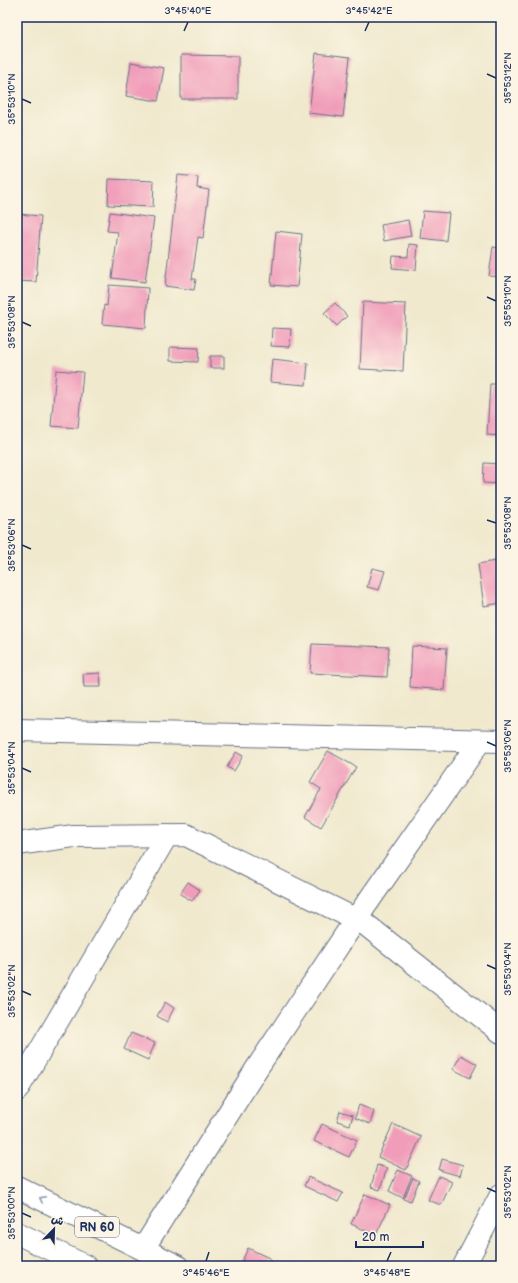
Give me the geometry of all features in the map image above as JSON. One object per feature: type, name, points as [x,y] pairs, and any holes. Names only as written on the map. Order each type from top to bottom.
[{"type":"street","points":[[17,730],[501,741]]},
{"type":"street","points":[[143,1250],[257,1068],[356,919],[480,740]]},
{"type":"street","points":[[17,844],[74,836],[186,834],[365,924],[501,1032]]},
{"type":"street","points":[[17,1090],[167,835]]},
{"type":"street","name":"RN 60","points":[[17,1187],[177,1266]]},
{"type":"street","points":[[464,1266],[501,1195]]},
{"type":"street","points":[[17,1233],[85,1266]]},
{"type":"building","points":[[316,53],[350,57],[343,117],[309,113]]},
{"type":"building","points":[[181,55],[238,56],[238,99],[181,99]]},
{"type":"building","points":[[131,62],[164,68],[158,101],[126,96]]},
{"type":"building","points":[[178,175],[198,177],[197,188],[209,190],[203,238],[198,237],[192,279],[196,279],[194,290],[165,286]]},
{"type":"building","points":[[109,179],[154,181],[153,207],[108,205]]},
{"type":"building","points":[[423,211],[449,213],[446,241],[420,238]]},
{"type":"building","points":[[110,212],[154,218],[145,282],[112,278],[118,232],[107,231]]},
{"type":"building","points":[[17,214],[41,216],[36,282],[17,281]]},
{"type":"building","points":[[408,220],[411,236],[384,241],[381,225]]},
{"type":"building","points":[[276,231],[302,234],[297,287],[271,285]]},
{"type":"building","points":[[409,244],[418,245],[416,270],[392,268],[393,256],[408,257]]},
{"type":"building","points":[[493,247],[501,248],[501,277],[489,276]]},
{"type":"building","points":[[109,285],[148,288],[146,328],[102,324],[104,305],[107,306]]},
{"type":"building","points":[[363,302],[406,304],[403,371],[360,369]]},
{"type":"building","points":[[335,303],[347,316],[337,326],[324,313]]},
{"type":"building","points":[[272,328],[291,329],[290,347],[271,346]]},
{"type":"building","points":[[170,347],[199,348],[198,362],[170,361]]},
{"type":"building","points":[[210,356],[224,356],[224,368],[210,368]]},
{"type":"building","points":[[272,359],[308,363],[306,385],[270,382]]},
{"type":"building","points":[[56,370],[83,372],[78,428],[51,426]]},
{"type":"building","points":[[490,384],[501,384],[501,436],[487,435]]},
{"type":"building","points":[[484,463],[501,464],[501,484],[483,483]]},
{"type":"building","points":[[501,560],[501,603],[484,606],[478,564]]},
{"type":"building","points":[[372,568],[385,571],[379,590],[367,587]]},
{"type":"building","points":[[312,644],[389,647],[387,677],[310,673]]},
{"type":"building","points":[[412,646],[447,648],[444,690],[410,687]]},
{"type":"building","points":[[100,673],[101,687],[84,687],[83,674]]},
{"type":"building","points":[[328,751],[356,767],[321,827],[305,817],[321,789],[310,782]]},
{"type":"building","points":[[236,752],[243,756],[234,771],[227,767]]},
{"type":"building","points":[[188,882],[200,890],[192,901],[180,894]]},
{"type":"building","points":[[165,1002],[174,1008],[167,1022],[157,1016]]},
{"type":"building","points":[[131,1033],[155,1043],[148,1060],[124,1049]]},
{"type":"building","points":[[461,1055],[477,1064],[470,1078],[453,1069]]},
{"type":"building","points":[[359,1105],[374,1111],[370,1124],[355,1118]]},
{"type":"building","points":[[340,1111],[353,1115],[350,1125],[337,1121]]},
{"type":"building","points":[[322,1124],[357,1140],[349,1157],[314,1141]]},
{"type":"building","points":[[393,1124],[421,1137],[406,1170],[378,1157]]},
{"type":"building","points":[[442,1159],[463,1165],[460,1176],[439,1170]]},
{"type":"building","points":[[377,1165],[387,1168],[380,1190],[371,1187]]},
{"type":"building","points":[[398,1170],[412,1176],[403,1198],[389,1191]]},
{"type":"building","points":[[439,1176],[452,1182],[441,1205],[428,1200]]},
{"type":"building","points":[[308,1177],[343,1193],[338,1202],[304,1186]]},
{"type":"building","points":[[413,1178],[419,1181],[411,1201],[404,1199]]},
{"type":"building","points":[[365,1194],[390,1205],[376,1235],[351,1224]]},
{"type":"building","points":[[248,1248],[271,1259],[267,1266],[252,1266],[242,1261]]}]
